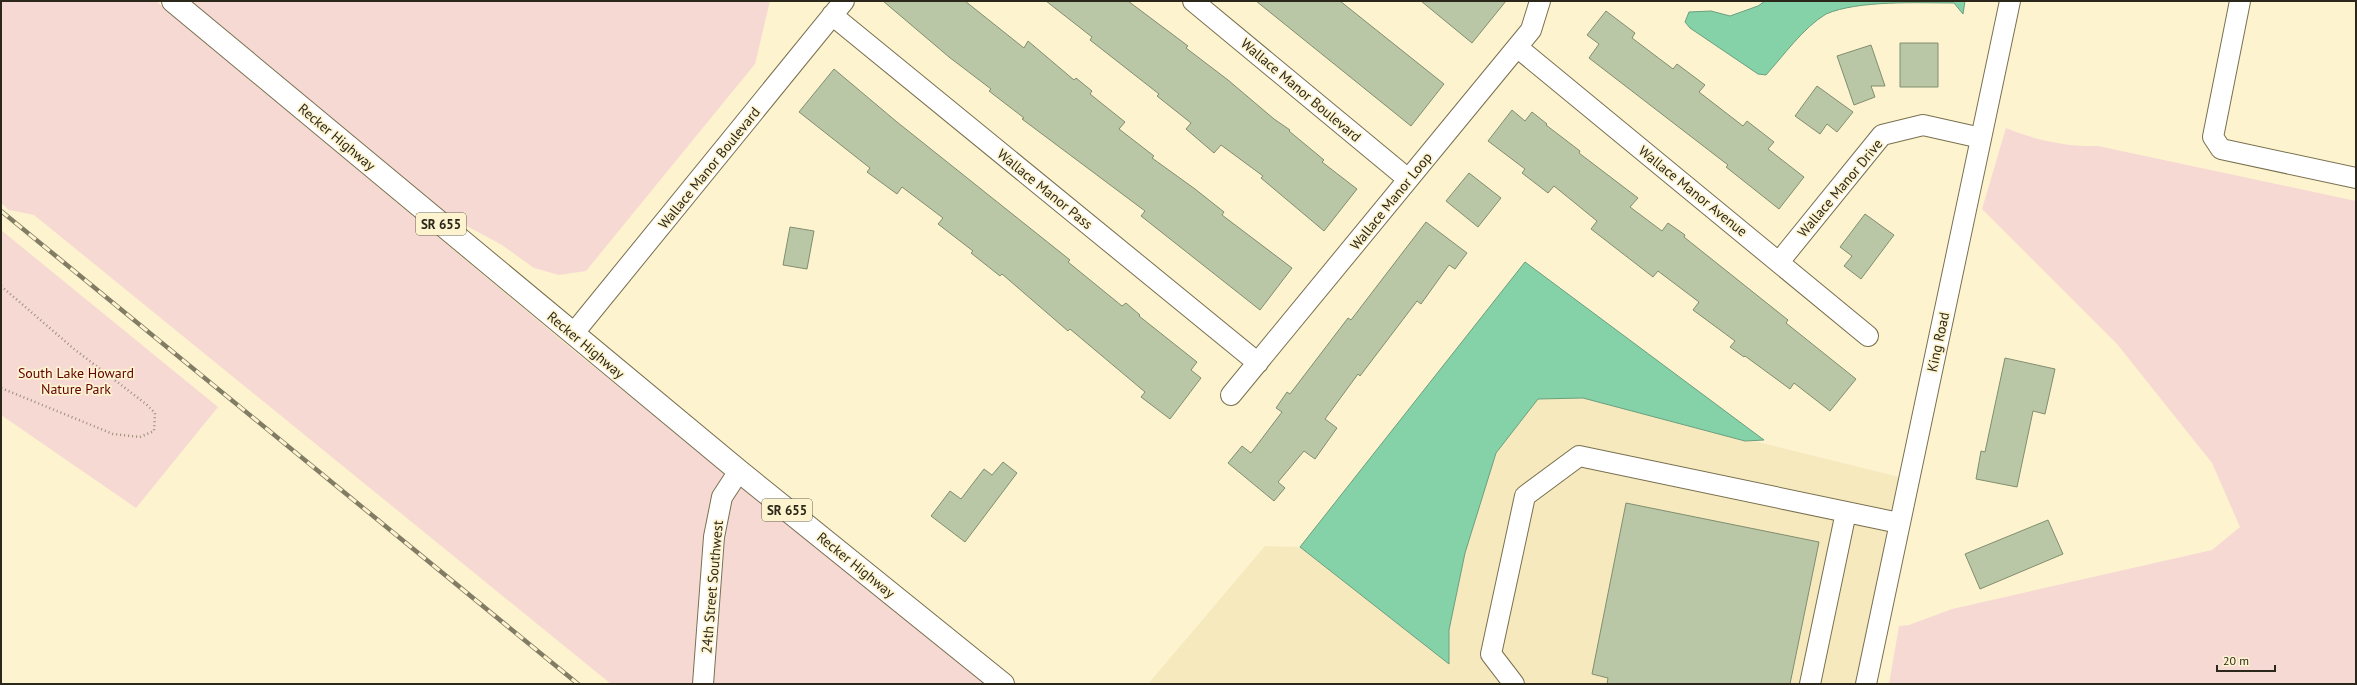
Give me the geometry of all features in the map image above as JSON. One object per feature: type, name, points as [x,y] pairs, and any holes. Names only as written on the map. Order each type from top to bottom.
[{"type":"main road","name":"Recker Highway","points":[[174,1],[739,471],[1003,684]]},
{"type":"street","name":"Wallace Manor Boulevard","points":[[1193,1],[1408,179]]},
{"type":"street","name":"Wallace Manor Loop","points":[[1231,395],[1531,30],[1540,1]]},
{"type":"street","name":"King Road","points":[[1866,684],[2010,1]]},
{"type":"street","points":[[2240,1],[2213,138],[2221,149],[2356,178]]},
{"type":"street","name":"Wallace Manor Boulevard","points":[[574,334],[838,8]]},
{"type":"street","name":"Wallace Manor Pass","points":[[838,8],[1258,363]]},
{"type":"street","name":"Wallace Manor Avenue","points":[[1517,47],[1868,336]]},
{"type":"street","name":"Wallace Manor Drive","points":[[1779,262],[1882,135],[1922,125],[1981,138]]},
{"type":"street","points":[[1514,684],[1491,654],[1525,496],[1579,456],[1899,523]]},
{"type":"street","name":"24th Street Southwest","points":[[703,684],[714,537],[722,498],[739,471]]},
{"type":"street","points":[[1810,684],[1846,512]]},
{"type":"path","points":[[1,286],[74,349],[146,404],[155,413],[154,431],[140,437],[113,434],[1,388]]},
{"type":"shaded area","points":[[1765,1],[1965,1],[1963,14],[1954,3],[1888,3],[1855,6],[1826,14],[1802,34],[1766,75],[1758,74],[1690,28],[1685,22],[1689,12],[1711,11],[1730,16],[1758,6]]},
{"type":"shaded area","points":[[1525,262],[1764,440],[1745,441],[1583,398],[1538,399],[1496,453],[1465,553],[1449,630],[1449,664],[1300,547]]},
{"type":"shaded area","points":[[1583,398],[1745,441],[1754,441],[1899,477],[1856,684],[1148,684],[1265,546],[1300,547],[1449,664],[1449,630],[1465,553],[1496,453],[1538,399]]},
{"type":"green space","points":[[1,1],[156,1],[573,350],[725,473],[712,496],[704,535],[693,684],[611,684],[34,215],[9,210],[1,203]]},
{"type":"green space","points":[[191,1],[770,1],[755,64],[586,271],[559,275],[534,268],[502,245],[454,219],[498,257]]},
{"type":"green space","points":[[2006,128],[2051,142],[2098,146],[2356,201],[2356,684],[1889,684],[1899,626],[1909,625],[1952,609],[2212,550],[2240,527],[2212,463],[2117,344],[1982,209]]},
{"type":"green space","name":"South Lake Howard Nature Park","points":[[1,230],[218,407],[136,508],[1,415]]},
{"type":"green space","points":[[741,486],[986,684],[713,684],[724,538],[731,502]]},
{"type":"building","points":[[883,1],[965,1],[1024,48],[1028,41],[1074,80],[1076,78],[1092,91],[1090,94],[1125,122],[1119,129],[1154,156],[1152,158],[1195,189],[1224,212],[1222,215],[1292,268],[1260,310],[1141,216],[1145,211],[1022,119],[1024,118],[989,91],[991,89],[949,57]]},
{"type":"building","points":[[1046,1],[1128,1],[1188,46],[1186,48],[1228,80],[1274,119],[1290,130],[1289,131],[1324,160],[1322,162],[1357,189],[1324,231],[1261,178],[1263,176],[1221,145],[1214,153],[1186,129],[1191,123],[1157,96],[1159,94],[1090,40],[1092,37]]},
{"type":"building","points":[[1256,1],[1340,1],[1444,84],[1411,126]]},
{"type":"building","points":[[1421,1],[1506,1],[1472,43]]},
{"type":"building","points":[[1606,11],[1635,33],[1632,38],[1673,69],[1677,64],[1705,85],[1699,92],[1743,126],[1747,121],[1774,142],[1768,149],[1804,177],[1779,209],[1726,167],[1728,165],[1589,58],[1599,44],[1587,35]]},
{"type":"building","points":[[1900,43],[1938,43],[1938,87],[1900,87]]},
{"type":"building","points":[[1871,45],[1885,86],[1871,86],[1875,97],[1854,105],[1837,56]]},
{"type":"building","points":[[834,69],[897,122],[1070,260],[1068,262],[1122,306],[1126,303],[1140,315],[1139,316],[1197,362],[1191,370],[1201,378],[1170,419],[1141,397],[1145,392],[1070,329],[1068,331],[1002,274],[1000,276],[971,253],[973,251],[938,224],[943,218],[902,187],[897,194],[867,172],[870,168],[799,112]]},
{"type":"building","points":[[1817,86],[1853,112],[1837,132],[1827,124],[1820,134],[1795,116]]},
{"type":"building","points":[[1512,110],[1525,121],[1532,112],[1547,124],[1546,125],[1580,151],[1579,153],[1638,198],[1630,207],[1662,231],[1668,223],[1685,235],[1684,237],[1788,320],[1786,323],[1856,379],[1830,411],[1794,383],[1790,389],[1745,356],[1744,357],[1730,347],[1735,341],[1693,310],[1699,302],[1658,271],[1653,277],[1591,229],[1597,221],[1554,186],[1548,193],[1522,173],[1525,169],[1488,141]]},
{"type":"building","points":[[1469,173],[1501,198],[1478,227],[1446,201]]},
{"type":"building","points":[[1865,214],[1894,235],[1861,279],[1844,266],[1852,256],[1840,247]]},
{"type":"building","points":[[1426,222],[1467,253],[1455,269],[1449,265],[1421,304],[1417,301],[1360,376],[1358,374],[1325,419],[1337,428],[1315,459],[1304,451],[1278,482],[1285,488],[1274,501],[1228,463],[1242,446],[1251,453],[1282,412],[1276,408],[1287,392],[1290,394],[1348,318],[1351,320]]},
{"type":"building","points":[[790,227],[814,231],[807,269],[783,265]]},
{"type":"building","points":[[2005,358],[2055,369],[2045,414],[2033,411],[2017,487],[1976,479],[1981,451],[1985,452]]},
{"type":"building","points":[[1003,462],[1017,473],[965,542],[931,516],[950,491],[961,499],[984,469],[992,475]]},
{"type":"building","points":[[1626,503],[1819,542],[1790,684],[1607,684],[1608,678],[1592,674]]},
{"type":"building","points":[[2048,520],[2063,554],[1980,589],[1965,554]]},
{"type":"railway","points":[[1,211],[578,684]]}]
